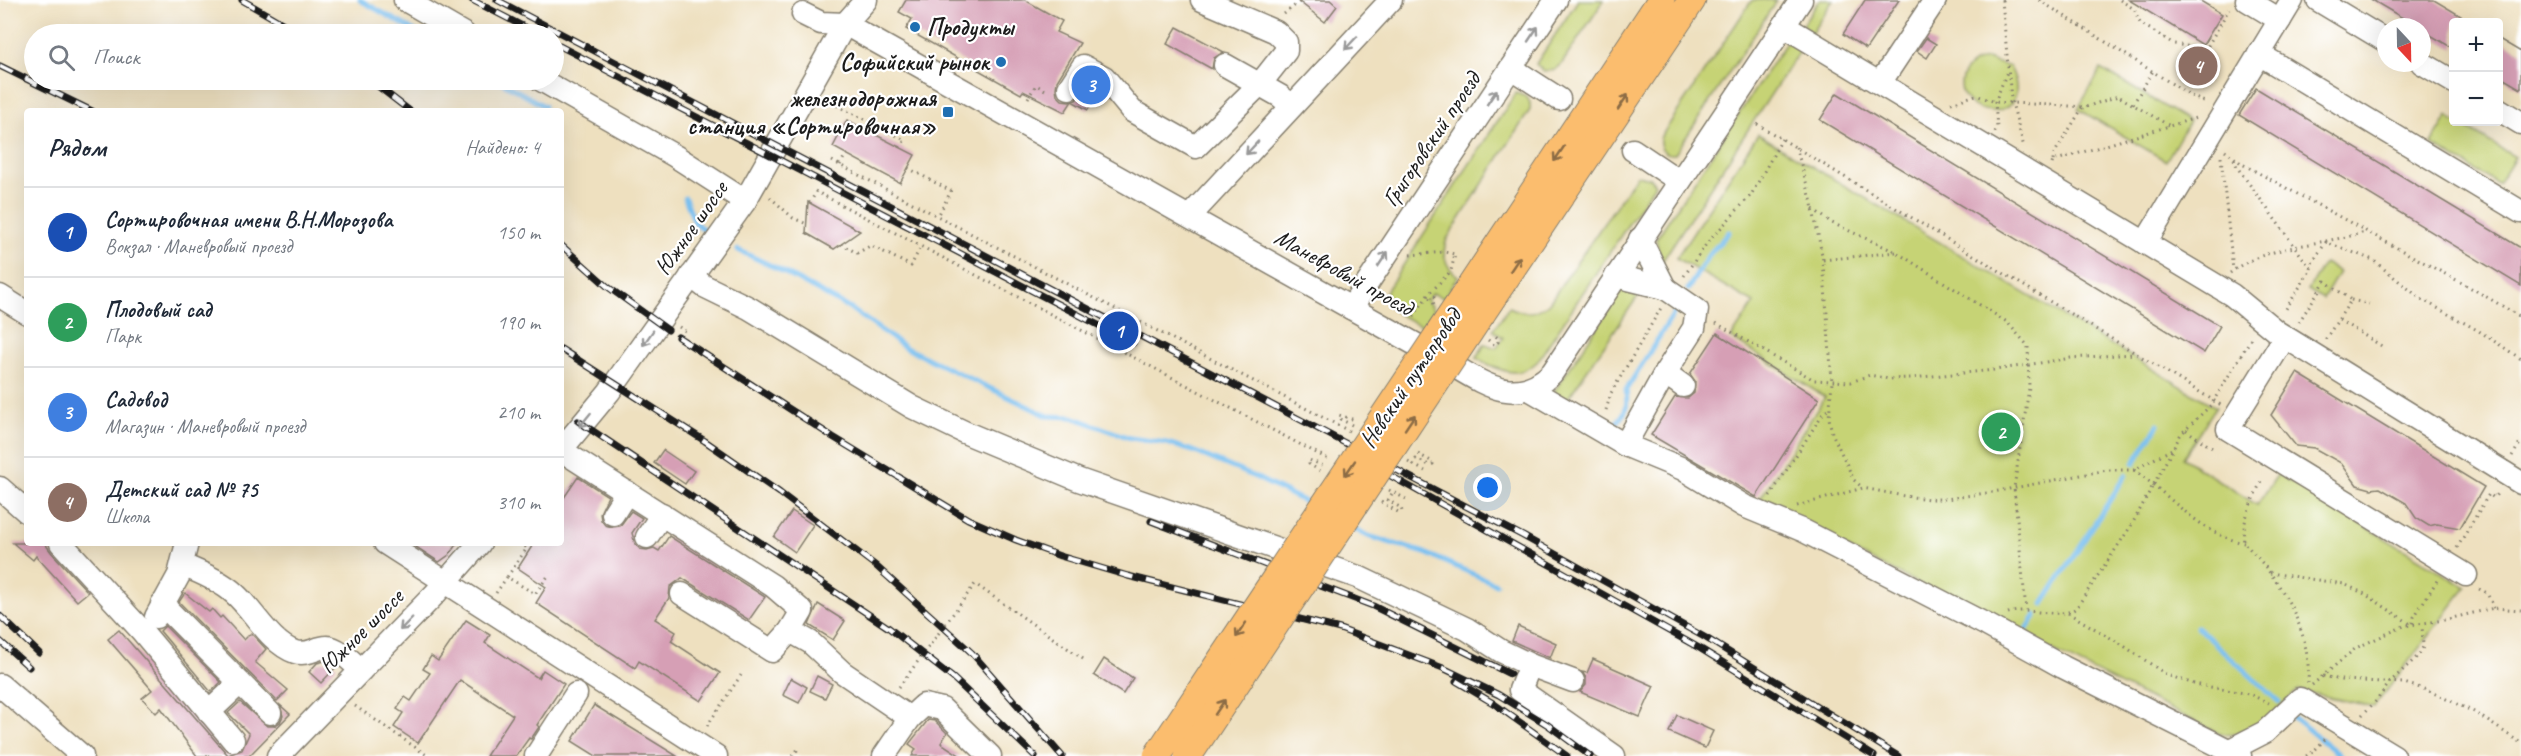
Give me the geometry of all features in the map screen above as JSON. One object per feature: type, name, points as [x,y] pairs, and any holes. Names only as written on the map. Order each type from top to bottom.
[{"type":"main road","name":"Невский путепровод","points":[[1188,756],[1472,306],[1661,0]]},
{"type":"main road","name":"Невский путепровод","points":[[1157,756],[1472,306],[1692,0]]},
{"type":"street","points":[[405,0],[447,24]]},
{"type":"street","name":"Южное шоссе","points":[[845,24],[846,0]]},
{"type":"street","name":"Южное шоссе","points":[[566,453],[691,276],[755,196],[845,24],[866,0]]},
{"type":"street","points":[[1069,88],[1083,66],[1104,77],[1132,111],[1196,147],[1260,84],[1286,51],[1286,42],[1276,32],[1202,0]]},
{"type":"street","points":[[1190,216],[1391,0]]},
{"type":"street","name":"Григоровский проезд","points":[[1351,308],[1556,0]]},
{"type":"street","points":[[1529,389],[1544,381],[1552,373],[1800,0]]},
{"type":"street","points":[[1880,83],[1935,0]]},
{"type":"street","points":[[2247,0],[2280,20]]},
{"type":"street","points":[[2145,243],[2292,0]]},
{"type":"street","points":[[2318,0],[2377,36]]},
{"type":"street","points":[[803,14],[821,23],[845,24]]},
{"type":"street","name":"Маневровый проезд","points":[[845,24],[1496,389],[1508,392],[1529,389]]},
{"type":"street","points":[[1784,26],[2237,299],[2277,331],[2315,356],[2515,479]]},
{"type":"street","points":[[2259,54],[2521,212]]},
{"type":"street","points":[[1225,64],[1292,106]]},
{"type":"street","points":[[1511,68],[1559,99]]},
{"type":"street","points":[[2431,68],[2449,79]]},
{"type":"street","points":[[559,90],[675,156],[755,196]]},
{"type":"street","points":[[2503,112],[2521,123]]},
{"type":"street","points":[[1633,150],[1679,181]]},
{"type":"street","points":[[1640,240],[1665,288]]},
{"type":"street","points":[[691,276],[704,286],[749,308],[912,407],[964,432],[1079,480],[1358,577],[1467,629],[1501,651],[1573,681]]},
{"type":"street","points":[[1616,276],[1665,288],[1697,310],[1694,328],[1674,380],[1625,445]]},
{"type":"street","points":[[0,296],[24,311]]},
{"type":"street","points":[[2277,331],[2228,429],[2456,569]]},
{"type":"street","points":[[1440,358],[1454,336]]},
{"type":"street","points":[[1529,389],[1625,445],[1683,469],[1766,517],[1802,530],[1987,625],[2063,667],[2234,753],[2265,732],[2300,699],[2394,756]]},
{"type":"street","points":[[566,453],[773,586],[802,611],[790,631],[772,651],[682,594]]},
{"type":"street","points":[[0,488],[24,509]]},
{"type":"street","points":[[613,514],[627,492]]},
{"type":"street","points":[[647,537],[662,514]]},
{"type":"street","points":[[64,546],[141,630],[233,740]]},
{"type":"street","points":[[141,630],[156,617],[179,575],[187,546]]},
{"type":"street","points":[[390,546],[704,748]]},
{"type":"street","name":"Южное шоссе","points":[[278,756],[446,582],[477,546]]},
{"type":"street","points":[[182,565],[200,572],[233,592],[276,639],[295,652],[308,653],[324,646],[331,647],[362,669]]},
{"type":"street","points":[[162,604],[270,713]]},
{"type":"street","points":[[790,631],[810,642],[842,672],[910,718]]},
{"type":"street","points":[[1530,665],[1520,690],[1614,756]]},
{"type":"street","points":[[209,712],[240,683]]},
{"type":"street","points":[[0,685],[82,756]]},
{"type":"street","points":[[536,756],[576,694]]},
{"type":"street","points":[[884,756],[910,718],[924,705],[942,709],[990,756]]},
{"type":"path","points":[[2002,0],[2007,70],[2012,102],[2024,148],[2014,164]]},
{"type":"path","points":[[2039,0],[2223,114]]},
{"type":"path","points":[[2120,0],[2134,9],[2140,23],[2174,44],[2206,49],[2235,0]]},
{"type":"path","points":[[1985,147],[1998,128],[1995,102],[2007,70]]},
{"type":"path","points":[[2133,105],[2153,71]]},
{"type":"path","points":[[1928,112],[1976,95],[1995,102],[2083,107],[2118,96],[2170,126]]},
{"type":"path","points":[[823,98],[905,140],[900,147]]},
{"type":"path","points":[[2041,181],[2053,161],[2054,154],[2083,107]]},
{"type":"path","points":[[2053,161],[2208,115],[2223,114]]},
{"type":"path","points":[[1757,124],[2237,414]]},
{"type":"path","points":[[2237,299],[2220,146],[2242,164],[2473,289],[2521,318]]},
{"type":"path","points":[[1796,147],[1813,209],[1823,260],[1833,397],[1829,418],[1832,433],[1854,480],[1863,488]]},
{"type":"path","points":[[840,165],[846,154]]},
{"type":"path","points":[[2234,157],[2237,167],[2311,268]]},
{"type":"path","points":[[832,161],[1358,436]]},
{"type":"path","points":[[908,168],[951,191],[938,216]]},
{"type":"path","points":[[810,203],[816,191],[1338,464]]},
{"type":"path","points":[[755,196],[807,224]]},
{"type":"path","points":[[1813,209],[1832,223],[1896,252],[2007,322],[2028,346],[2029,388],[2014,488],[2026,610]]},
{"type":"path","points":[[2215,286],[2233,270],[2268,254],[2365,232]]},
{"type":"path","points":[[2277,331],[2312,263],[2326,242]]},
{"type":"path","points":[[2326,242],[2373,260],[2421,299],[2479,331],[2521,359]]},
{"type":"path","points":[[841,244],[857,253],[870,246],[911,266],[921,246]]},
{"type":"path","points":[[1405,255],[1443,252],[1455,254],[1451,272],[1428,295],[1410,323]]},
{"type":"path","points":[[1823,260],[1896,252]]},
{"type":"path","points":[[2068,613],[2078,607],[2131,526],[2172,449],[2186,430],[2325,281],[2351,300],[2369,304]]},
{"type":"path","points":[[2315,356],[2351,300]]},
{"type":"path","points":[[1697,310],[1814,380],[1832,382],[1851,382],[1870,375],[1889,379],[1950,375],[2071,358],[2136,354]]},
{"type":"path","points":[[2338,320],[2385,348]]},
{"type":"path","points":[[1830,408],[1806,438],[1766,502],[1766,517],[1863,488],[1904,496],[1946,499],[2107,470],[2130,468],[2218,534],[2229,540],[2244,543]]},
{"type":"path","points":[[1353,425],[1340,419],[1339,415],[1356,421]]},
{"type":"path","points":[[2186,430],[2215,450]]},
{"type":"path","points":[[2412,625],[2414,617],[2456,569],[2488,494],[2494,498],[2515,479],[2512,457],[2521,442]]},
{"type":"path","points":[[2134,470],[2172,449]]},
{"type":"path","points":[[1413,465],[1416,459],[1429,465],[1432,464],[1419,454]]},
{"type":"path","points":[[1323,472],[1308,461],[1312,460],[1324,466]]},
{"type":"path","points":[[1404,460],[1425,471]]},
{"type":"path","points":[[2261,482],[2247,517],[2244,543],[2270,573],[2292,610],[2302,634],[2308,662],[2307,691],[2356,648],[2387,633],[2412,625],[2494,608],[2521,610]]},
{"type":"path","points":[[1384,488],[1406,500]]},
{"type":"path","points":[[1386,505],[1398,512],[1402,511],[1388,500],[1393,492]]},
{"type":"path","points":[[499,589],[527,548],[524,546]]},
{"type":"path","points":[[2270,573],[2344,584],[2366,594],[2412,625]]},
{"type":"path","points":[[507,578],[535,594],[548,576]]},
{"type":"path","points":[[888,703],[975,584],[1086,661]]},
{"type":"path","points":[[1987,625],[2011,612],[2026,610],[2068,613],[2121,644],[2167,675],[2194,684],[2260,697],[2285,713]]},
{"type":"path","points":[[2377,700],[2390,682],[2418,656],[2423,647],[2422,624]]},
{"type":"path","points":[[704,748],[741,675]]},
{"type":"path","points":[[2323,676],[2341,681],[2404,683],[2427,690],[2474,712],[2521,743]]},
{"type":"path","points":[[340,691],[353,705],[428,756]]},
{"type":"path","points":[[2306,756],[2326,738]]},
{"type":"path","points":[[793,756],[798,749]]},
{"type":"green space","points":[[1578,0],[1604,0],[1561,65],[1555,70],[1543,71],[1536,64]]},
{"type":"green space","points":[[1752,0],[1777,0],[1675,154],[1665,152],[1661,148],[1660,138]]},
{"type":"green space","points":[[1819,0],[1833,0],[1811,34],[1803,25]]},
{"type":"green space","points":[[1787,41],[1800,50],[1661,263],[1656,239]]},
{"type":"green space","points":[[1987,59],[2010,67],[2016,86],[2014,100],[2005,108],[1994,111],[1981,109],[1970,103],[1962,92],[1962,78],[1969,67]]},
{"type":"green space","points":[[2101,69],[2189,121],[2166,161],[2078,109]]},
{"type":"green space","points":[[1516,93],[1527,97],[1530,110],[1447,239],[1444,249],[1445,259],[1458,276],[1444,298],[1432,293],[1427,301],[1434,310],[1423,327],[1392,310],[1385,299],[1385,293]]},
{"type":"green space","points":[[2448,116],[2449,126],[2464,126],[2515,157],[2498,184],[2431,144]]},
{"type":"green space","points":[[1758,134],[2216,407],[2183,458],[2257,505],[2278,474],[2466,587],[2374,707],[2298,690],[2264,722],[2245,731],[2220,734],[1757,503],[1825,397],[1731,338],[1754,303],[1676,258]]},
{"type":"green space","points":[[1637,175],[1650,178],[1655,184],[1537,362],[1529,368],[1514,372],[1499,369],[1476,358],[1485,344],[1496,348],[1503,338],[1493,330],[1509,307],[1529,312],[1539,310],[1549,303]]},
{"type":"green space","points":[[2324,263],[2339,272],[2323,299],[2308,290]]},
{"type":"green space","points":[[1623,288],[1643,289],[1566,401],[1553,393]]},
{"type":"building","name":"Софийский рынок","points":[[906,0],[1025,0],[1062,21],[1056,32],[1080,43],[1057,81],[1057,95],[1062,100],[1076,100],[1086,87],[1097,93],[1088,110],[1072,101],[1065,112],[1023,91],[1021,94],[906,29],[912,19],[899,12]]},
{"type":"building","points":[[1297,0],[1330,0],[1337,6],[1325,22]]},
{"type":"building","points":[[1865,0],[1899,0],[1866,49],[1843,34]]},
{"type":"building","points":[[2129,0],[2199,0],[2222,14],[2203,45]]},
{"type":"building","points":[[2372,0],[2434,0],[2464,18],[2449,18],[2449,46],[2431,35],[2431,18],[2403,18]]},
{"type":"building","points":[[1177,27],[1224,52],[1214,58],[1212,69],[1167,44]]},
{"type":"building","points":[[1926,38],[1936,44],[1927,58],[1917,51]]},
{"type":"building","points":[[2503,41],[2521,52],[2521,89],[2503,78]]},
{"type":"building","points":[[2256,88],[2521,248],[2521,286],[2239,115]]},
{"type":"building","points":[[1837,93],[2220,326],[2204,353],[1820,120]]},
{"type":"building","points":[[847,120],[915,155],[900,183],[833,147]]},
{"type":"building","points":[[808,202],[860,231],[834,249],[806,233]]},
{"type":"building","points":[[1717,333],[1819,399],[1756,497],[1651,435],[1675,397],[1688,398],[1694,393],[1695,381],[1690,374]]},
{"type":"building","points":[[2297,373],[2484,487],[2460,528],[2437,524],[2429,526],[2416,518],[2406,503],[2380,488],[2371,489],[2357,485],[2341,463],[2314,448],[2296,446],[2271,415]]},
{"type":"building","points":[[663,450],[694,471],[685,484],[654,463]]},
{"type":"building","points":[[578,477],[608,496],[600,513],[605,525],[620,526],[631,511],[642,518],[632,533],[635,544],[640,549],[654,548],[659,551],[669,536],[765,597],[749,620],[682,578],[670,587],[669,598],[655,619],[676,632],[671,641],[720,673],[701,701],[639,661],[635,668],[536,603],[546,587],[518,568],[532,546],[564,546],[564,498]]},
{"type":"building","points":[[792,511],[813,525],[795,552],[774,537]]},
{"type":"building","points":[[13,543],[24,543],[24,546],[47,546],[88,592],[77,601],[36,556],[33,560]]},
{"type":"building","points":[[415,546],[455,546],[449,555],[439,562]]},
{"type":"building","points":[[185,593],[209,612],[212,609],[220,618],[222,616],[244,640],[251,633],[266,649],[255,662],[288,690],[277,701],[179,602]]},
{"type":"building","points":[[818,604],[845,621],[833,640],[809,625]]},
{"type":"building","points":[[466,620],[490,635],[485,643],[538,678],[543,670],[564,684],[537,725],[539,727],[531,739],[529,738],[516,756],[486,756],[513,715],[460,680],[418,743],[394,727],[403,713],[397,709],[405,697],[411,701],[430,673],[423,669],[431,656],[438,661]]},
{"type":"building","points":[[165,626],[221,682],[211,692],[160,631]]},
{"type":"building","points":[[1518,626],[1556,643],[1550,658],[1512,641]]},
{"type":"building","points":[[119,630],[228,755],[242,750],[249,734],[228,713],[240,702],[267,726],[274,726],[280,722],[283,716],[280,705],[290,714],[249,756],[197,756],[161,708],[156,713],[142,698],[152,690],[108,639]]},
{"type":"building","points":[[1104,659],[1133,678],[1123,694],[1094,675]]},
{"type":"building","points":[[1593,659],[1654,686],[1640,717],[1580,692],[1586,685],[1586,678],[1582,672],[1587,673]]},
{"type":"building","points":[[325,661],[337,666],[321,683],[309,672],[317,663]]},
{"type":"building","points":[[817,676],[832,684],[825,698],[810,691]]},
{"type":"building","points":[[791,678],[807,687],[799,703],[783,695]]},
{"type":"building","points":[[594,705],[677,756],[596,756],[572,741]]},
{"type":"building","points":[[1677,715],[1713,731],[1705,748],[1669,732]]},
{"type":"building","points":[[928,720],[935,721],[947,733],[941,743],[961,756],[912,756],[916,749],[909,744]]},
{"type":"waterway","points":[[360,0],[402,24]]},
{"type":"waterway","points":[[516,90],[544,106]]},
{"type":"waterway","points":[[685,198],[695,223],[704,230]]},
{"type":"waterway","points":[[1688,289],[1708,256],[1729,232]]},
{"type":"waterway","points":[[738,250],[851,309],[906,348],[1048,416],[1072,417],[1130,438],[1167,443],[1193,451],[1257,478],[1315,507]]},
{"type":"waterway","points":[[1616,423],[1626,408],[1626,390],[1676,310]]},
{"type":"waterway","points":[[2134,463],[2158,425]]},
{"type":"waterway","points":[[2043,604],[2126,475]]},
{"type":"waterway","points":[[1349,526],[1368,536],[1425,553],[1496,584]]},
{"type":"waterway","points":[[2025,632],[2036,615]]},
{"type":"waterway","points":[[2197,627],[2279,702]]},
{"type":"waterway","points":[[2293,717],[2341,756]]},
{"type":"railway","points":[[242,0],[284,24]]},
{"type":"railway","points":[[472,0],[519,24]]},
{"type":"railway","points":[[497,0],[543,24]]},
{"type":"railway","points":[[564,35],[1523,536],[1706,638],[1898,756]]},
{"type":"railway","points":[[564,48],[1133,343]]},
{"type":"railway","points":[[0,66],[24,78]]},
{"type":"railway","points":[[49,90],[86,108]]},
{"type":"railway","points":[[383,90],[406,108]]},
{"type":"railway","points":[[564,248],[608,287],[668,330]]},
{"type":"railway","points":[[678,337],[833,437],[968,519],[1060,556],[1128,576],[1340,629],[1443,668],[1499,695],[1548,725],[1590,756]]},
{"type":"railway","points":[[564,351],[705,441],[780,493],[876,566],[972,653],[1062,756]]},
{"type":"railway","points":[[578,421],[889,628],[953,678],[1035,756]]},
{"type":"railway","points":[[1389,475],[1701,649],[1874,756]]},
{"type":"railway","points":[[1151,521],[1373,606],[1510,674]]},
{"type":"railway","points":[[0,616],[39,653]]},
{"type":"railway","points":[[0,641],[29,667]]},
{"type":"railway","points":[[1456,681],[1493,703],[1567,756]]},
{"type":"place","name":"Продукты","points":[[915,27]]},
{"type":"place","name":"Софийский рынок","points":[[1001,62]]},
{"type":"place","name":"Детский сад № 75","points":[[2198,66]]},
{"type":"place","name":"Садовод","points":[[1091,85]]},
{"type":"place","name":"железнодорожная станция «Сортировочная»","points":[[948,112]]},
{"type":"place","name":"Сортировочная имени В.Н.Морозова","points":[[1119,331]]},
{"type":"place","name":"Плодовый сад","points":[[2001,432]]}]
